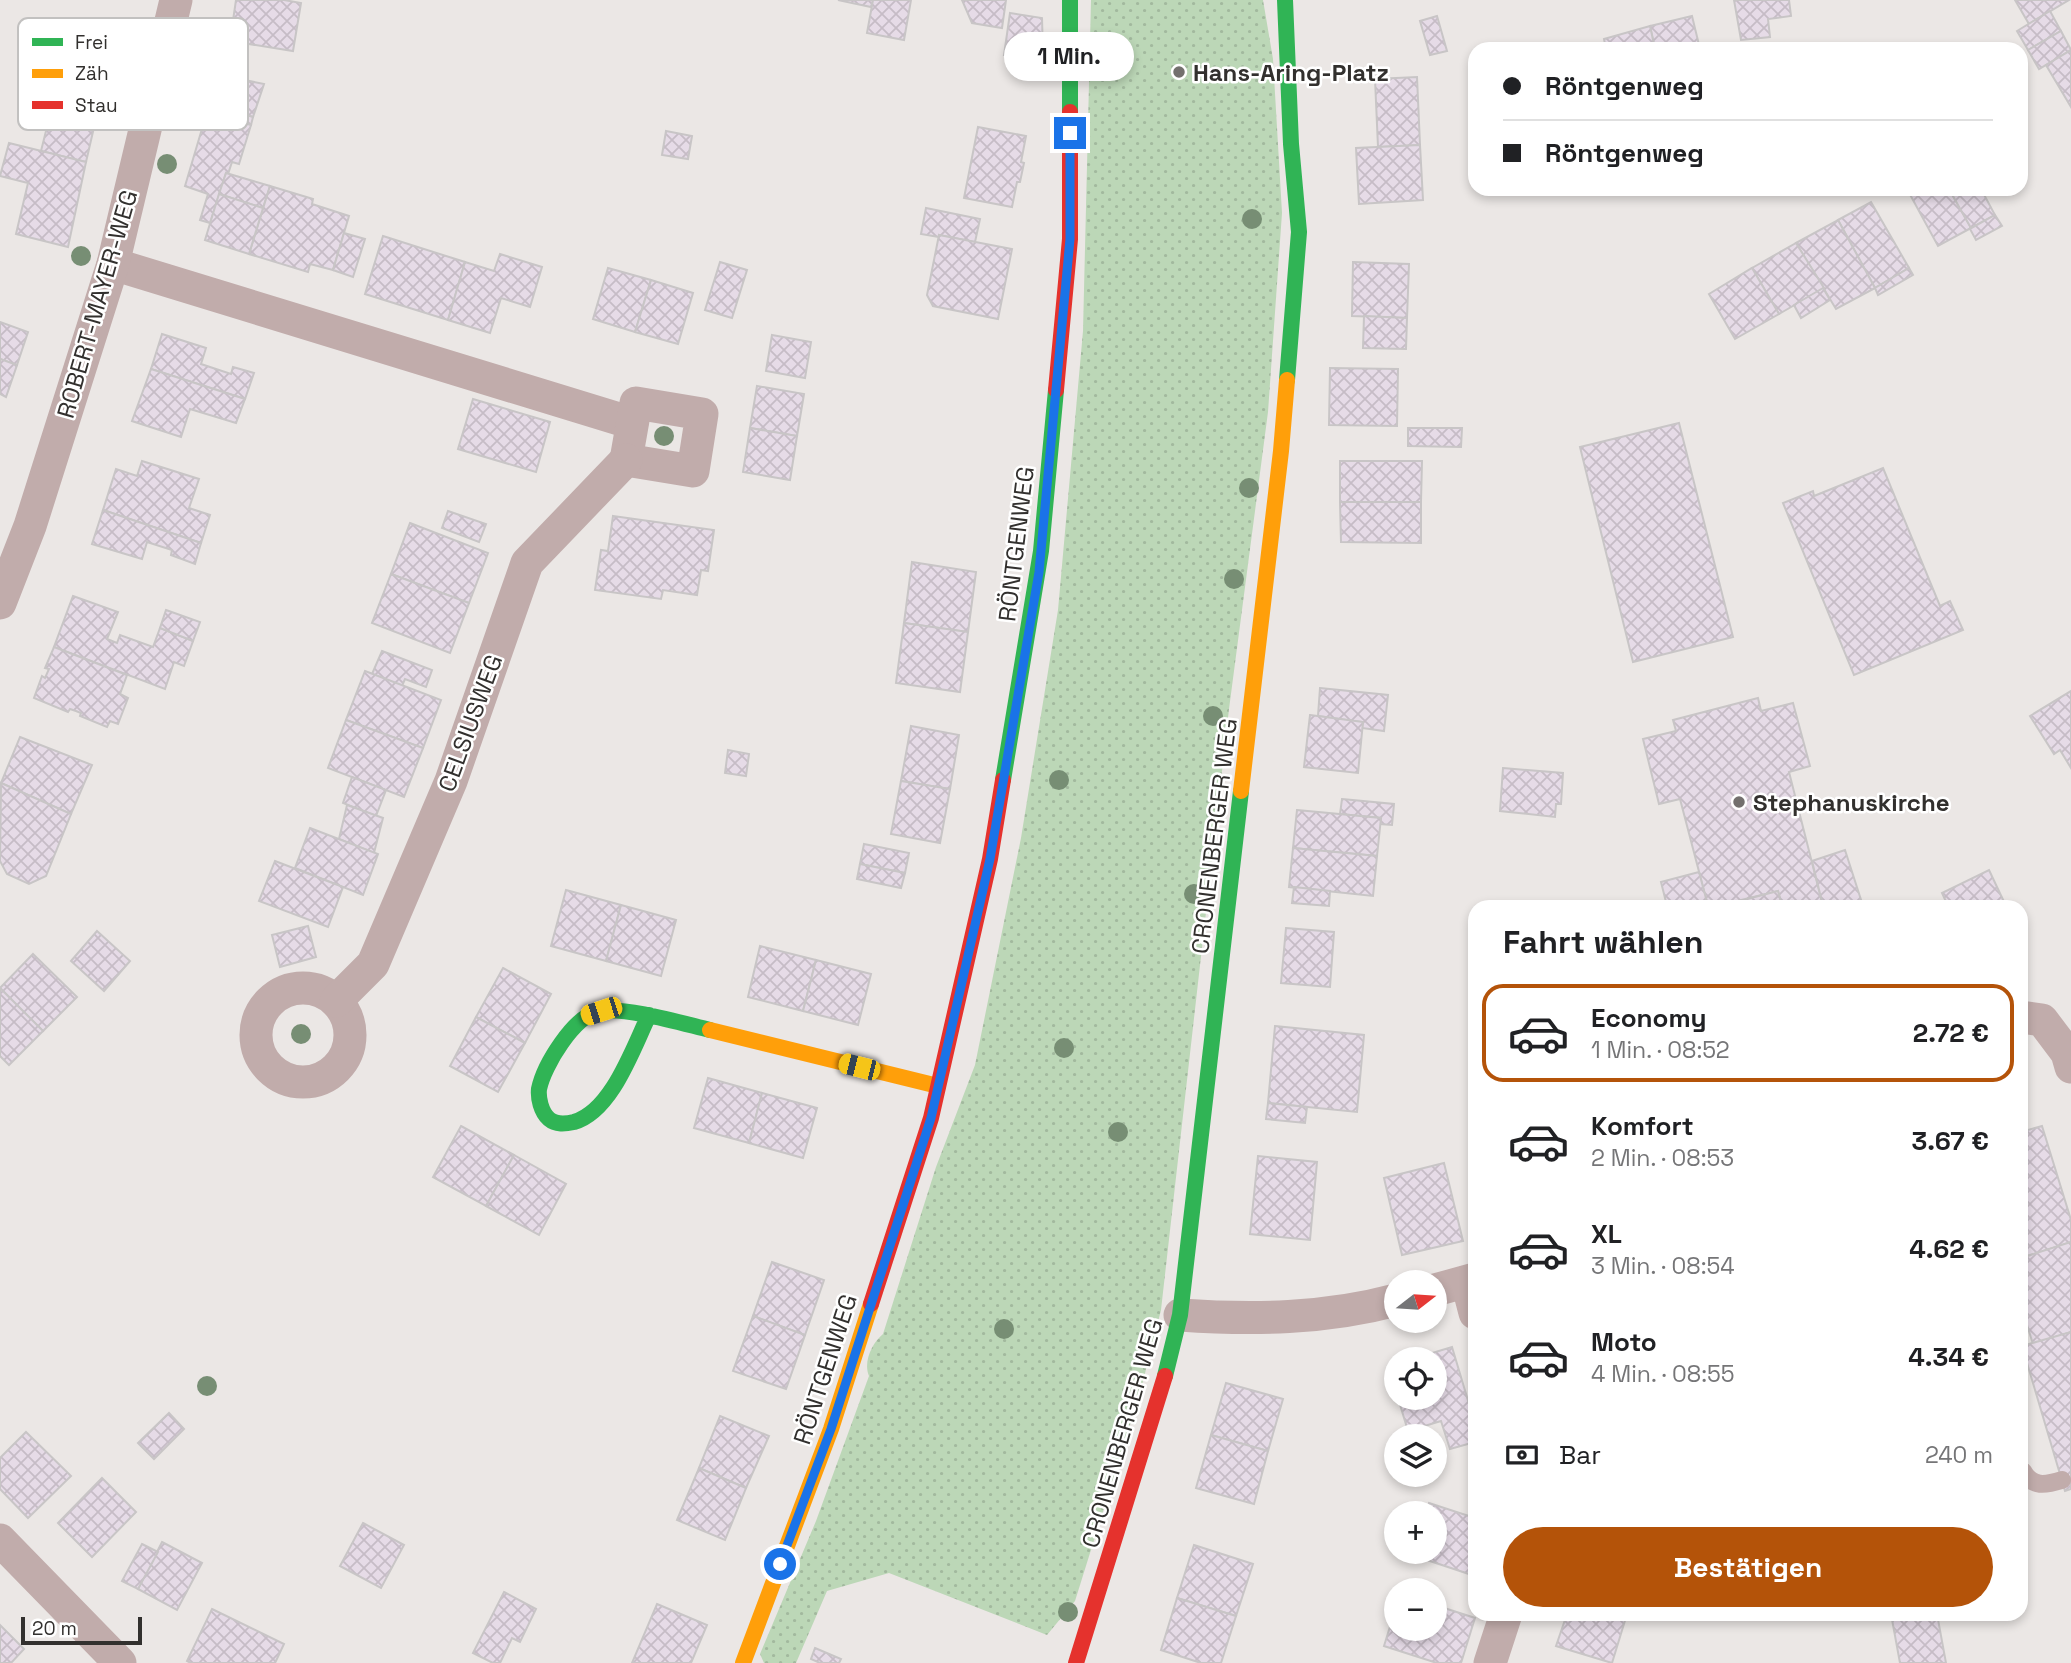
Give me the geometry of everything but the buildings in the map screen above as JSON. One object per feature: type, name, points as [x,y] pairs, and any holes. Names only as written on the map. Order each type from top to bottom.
[{"type":"street","name":"ROBERT-MAYER-WEG","points":[[172,18],[176,0]]},
{"type":"street","name":"RÖNTGENWEG","points":[[743,1663],[831,1429],[931,1118],[990,859],[1039,572],[1070,239],[1070,0]]},
{"type":"street","name":"CRONENBERGER WEG","points":[[1076,1663],[1161,1394],[1180,1315],[1281,451],[1299,232],[1291,144],[1284,0]]},
{"type":"street","name":"ROBERT-MAYER-WEG","points":[[0,603],[30,526],[113,264],[145,130]]},
{"type":"street","points":[[113,264],[632,423]]},
{"type":"street","points":[[636,403],[702,414],[693,471],[626,460],[636,403]]},
{"type":"street","name":"CELSIUSWEG","points":[[337,1001],[373,964],[451,780],[527,563],[626,460]]},
{"type":"street","points":[[649,1015],[618,1080],[595,1110],[580,1120],[563,1125],[549,1119],[541,1107],[539,1090],[547,1069],[573,1026],[585,1016],[601,1011],[649,1015],[938,1086]]},
{"type":"street","points":[[2028,1018],[2042,1020],[2067,1053],[2071,1067]]},
{"type":"street","points":[[1447,1287],[1468,1281]]},
{"type":"street","points":[[1180,1315],[1231,1318],[1306,1317],[1384,1302]]},
{"type":"street","points":[[0,1540],[120,1663]]},
{"type":"street","points":[[1490,1663],[1504,1621]]},
{"type":"lane","points":[[2028,1478],[2036,1484],[2044,1485],[2062,1480]]},
{"type":"green space","points":[[1091,0],[1263,0],[1273,59],[1282,213],[1268,412],[1229,709],[1161,1310],[1140,1393],[1075,1601],[1047,1635],[889,1573],[827,1591],[796,1663],[764,1663],[760,1654],[816,1521],[869,1376],[867,1365],[870,1353],[883,1334],[936,1167],[975,1065],[1021,838],[1058,610],[1083,331]]},
{"type":"traffic: fast","points":[[1070,0],[1070,112]]},
{"type":"traffic: fast","points":[[1285,0],[1291,144],[1299,232],[1287,380]]},
{"type":"traffic: fast","points":[[1003,780],[1041,551],[1056,390]]},
{"type":"traffic: fast","points":[[1165,1376],[1180,1315],[1241,791]]},
{"type":"traffic: fast","points":[[649,1015],[643,1029],[636,1044],[620,1077],[600,1105],[574,1122],[561,1124],[549,1119],[540,1101],[542,1079],[570,1032],[589,1015],[599,1011],[624,1011],[639,1013],[654,1016],[710,1030]]},
{"type":"traffic: slow","points":[[1241,791],[1287,380]]},
{"type":"traffic: slow","points":[[710,1030],[938,1086]]},
{"type":"traffic: slow","points":[[743,1663],[831,1429],[871,1304]]},
{"type":"traffic: jam","points":[[1056,390],[1070,239],[1070,112]]},
{"type":"traffic: jam","points":[[871,1304],[931,1118],[990,859],[1003,780]]},
{"type":"traffic: jam","points":[[1076,1663],[1165,1376]]},
{"type":"place","name":"Hans-Aring-Platz","points":[[1179,72]]},
{"type":"place","name":"Stephanuskirche","points":[[1739,802]]},
{"type":"route","points":[[780,1564],[831,1429],[931,1118],[990,859],[1039,572],[1070,239],[1070,133]]}]
